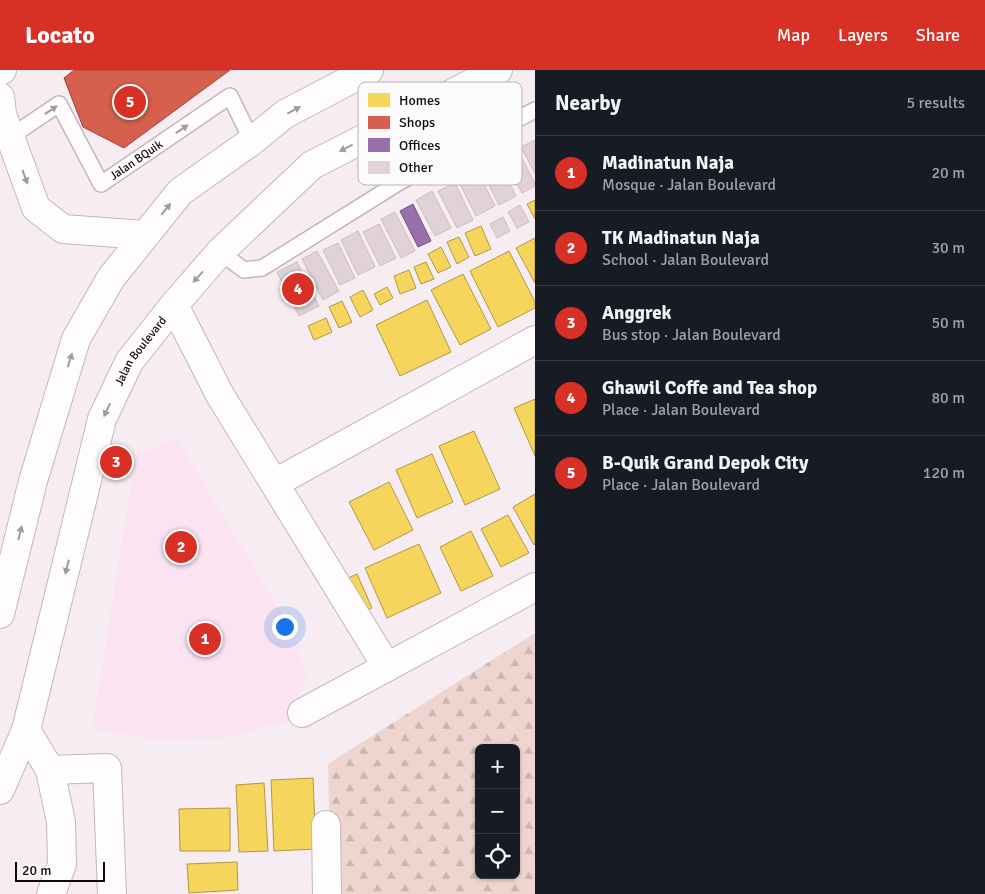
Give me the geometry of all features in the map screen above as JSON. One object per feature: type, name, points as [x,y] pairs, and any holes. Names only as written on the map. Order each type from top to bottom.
[{"type":"street","points":[[0,614],[33,481],[76,339],[112,278],[180,192],[252,141],[286,114],[370,70]]},
{"type":"street","name":"Jalan Boulevard","points":[[475,82],[498,70]]},
{"type":"street","points":[[0,97],[2,114],[36,208],[63,229],[145,235]]},
{"type":"street","name":"Jalan Boulevard","points":[[0,790],[26,730],[102,419],[129,362],[174,305],[220,252],[312,166],[358,142]]},
{"type":"street","points":[[174,305],[220,395],[387,667]]},
{"type":"street","points":[[275,483],[535,340]]},
{"type":"street","points":[[302,713],[535,587]]},
{"type":"street","points":[[26,730],[50,770],[61,822],[62,864],[51,894]]},
{"type":"street","points":[[50,770],[107,768],[112,894]]},
{"type":"street","points":[[326,825],[326,894]]},
{"type":"lane","name":"Jalan BQuik","points":[[10,137],[59,104],[101,184],[230,96],[252,141]]},
{"type":"lane","points":[[522,117],[535,110]]},
{"type":"lane","points":[[220,252],[244,270],[262,268],[395,185]]},
{"type":"shaded area","points":[[177,438],[295,637],[306,675],[290,720],[226,738],[150,739],[92,728],[136,457]]},
{"type":"green space","points":[[535,633],[535,894],[331,894],[328,764]]},
{"type":"building: Homes","points":[[535,200],[535,219],[527,204]]},
{"type":"building: Homes","points":[[481,226],[491,249],[475,256],[465,233]]},
{"type":"building: Homes","points":[[459,237],[469,257],[457,264],[447,242]]},
{"type":"building: Homes","points":[[535,238],[535,283],[516,248]]},
{"type":"building: Homes","points":[[441,247],[451,267],[438,273],[428,254]]},
{"type":"building: Homes","points":[[509,251],[535,302],[535,308],[498,327],[470,271]]},
{"type":"building: Homes","points":[[426,262],[434,279],[421,284],[414,267]]},
{"type":"building: Homes","points":[[409,270],[416,288],[400,294],[394,276]]},
{"type":"building: Homes","points":[[463,274],[491,329],[460,345],[431,290]]},
{"type":"building: Homes","points":[[387,287],[393,298],[380,305],[374,294]]},
{"type":"building: Homes","points":[[363,290],[373,310],[360,317],[350,297]]},
{"type":"building: Homes","points":[[427,300],[451,352],[400,376],[376,325]]},
{"type":"building: Homes","points":[[342,301],[352,322],[339,328],[329,307]]},
{"type":"building: Homes","points":[[326,318],[332,332],[314,340],[308,326]]},
{"type":"building: Homes","points":[[535,399],[535,456],[514,408]]},
{"type":"building: Homes","points":[[474,431],[500,489],[465,505],[439,446]]},
{"type":"building: Homes","points":[[432,454],[453,502],[417,518],[396,470]]},
{"type":"building: Homes","points":[[389,482],[413,530],[374,550],[349,502]]},
{"type":"building: Homes","points":[[535,494],[535,544],[534,545],[513,507]]},
{"type":"building: Homes","points":[[508,515],[529,553],[501,567],[481,529]]},
{"type":"building: Homes","points":[[471,531],[493,576],[461,591],[440,547]]},
{"type":"building: Homes","points":[[419,544],[441,593],[387,618],[365,568]]},
{"type":"building: Homes","points":[[357,574],[372,608],[359,614],[344,580]]},
{"type":"building: Homes","points":[[313,778],[316,849],[274,851],[271,780]]},
{"type":"building: Homes","points":[[264,783],[268,851],[239,852],[236,785]]},
{"type":"building: Homes","points":[[230,808],[230,851],[180,851],[179,809]]},
{"type":"building: Homes","points":[[237,862],[238,890],[189,893],[187,864]]},
{"type":"building: Shops","points":[[74,70],[230,70],[124,148],[83,127],[64,78]]},
{"type":"building: Offices","points":[[413,204],[431,241],[418,247],[400,211]]},
{"type":"building: Other","points":[[535,140],[535,174],[522,149],[522,146]]},
{"type":"building: Other","points":[[522,158],[535,186],[522,193],[518,185],[522,185]]},
{"type":"building: Other","points":[[451,185],[456,185],[473,220],[457,228],[438,191]]},
{"type":"building: Other","points":[[460,185],[484,185],[495,206],[476,216]]},
{"type":"building: Other","points":[[489,185],[510,185],[516,196],[499,205]]},
{"type":"building: Other","points":[[432,191],[451,228],[435,236],[416,200]]},
{"type":"building: Other","points":[[520,205],[529,222],[517,228],[508,212]]},
{"type":"building: Other","points":[[395,212],[415,251],[401,258],[381,219]]},
{"type":"building: Other","points":[[503,217],[510,231],[497,238],[490,224]]},
{"type":"building: Other","points":[[379,224],[396,258],[380,266],[363,232]]},
{"type":"building: Other","points":[[358,231],[375,267],[358,275],[341,240]]},
{"type":"building: Other","points":[[338,243],[355,278],[340,285],[323,250]]},
{"type":"building: Other","points":[[317,251],[339,291],[323,300],[302,259]]},
{"type":"building: Other","points":[[297,262],[319,306],[299,316],[277,272]]},
{"type":"place","name":"B-Quik Grand Depok City","points":[[130,102]]},
{"type":"place","name":"Ghawil Coffe and Tea shop","points":[[298,289]]},
{"type":"place","name":"Anggrek","points":[[116,462]]},
{"type":"place","name":"TK Madinatun Naja","points":[[181,547]]},
{"type":"place","name":"Madinatun Naja","points":[[205,639]]}]
